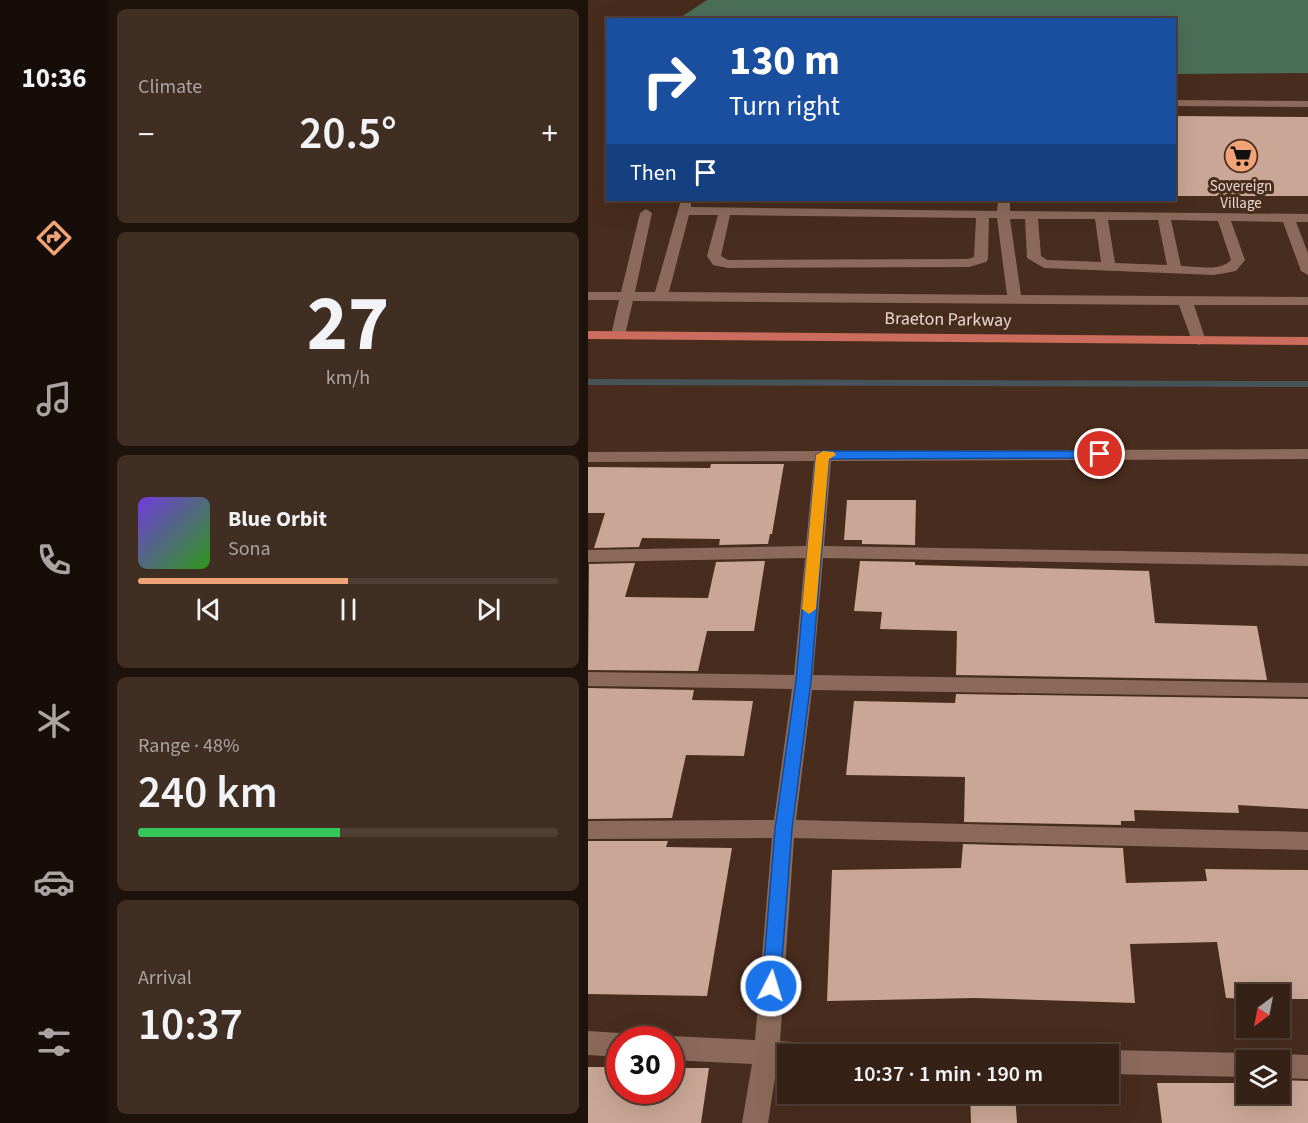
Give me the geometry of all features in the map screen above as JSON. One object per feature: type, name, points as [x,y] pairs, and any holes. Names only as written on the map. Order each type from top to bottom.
[{"type":"main road","name":"Braeton Parkway","points":[[588,335],[1308,341]]},
{"type":"street","points":[[1176,103],[1308,104]]},
{"type":"street","points":[[662,296],[685,205],[726,211],[983,213],[1004,206],[1031,215],[1308,218]]},
{"type":"street","points":[[1004,206],[1014,298]]},
{"type":"street","points":[[726,211],[714,256],[718,262],[728,264],[969,263],[981,259],[983,213]]},
{"type":"street","points":[[618,335],[645,213]]},
{"type":"street","points":[[1031,215],[1034,258],[1037,260],[1054,266],[1175,270],[1221,270],[1237,263],[1238,260],[1223,217]]},
{"type":"street","points":[[1101,215],[1109,268]]},
{"type":"street","points":[[1164,216],[1175,270]]},
{"type":"street","points":[[1288,218],[1308,271]]},
{"type":"street","points":[[588,296],[1308,301]]},
{"type":"street","points":[[1185,301],[1199,341]]},
{"type":"street","points":[[588,457],[1308,454]]},
{"type":"street","points":[[755,1123],[766,1054],[784,829],[803,681],[823,455]]},
{"type":"street","points":[[588,556],[813,552],[1308,560]]},
{"type":"street","points":[[588,679],[1308,690]]},
{"type":"street","points":[[588,830],[784,829],[1308,841]]},
{"type":"street","points":[[588,1043],[606,1044]]},
{"type":"street","points":[[684,1049],[777,1054]]},
{"type":"street","points":[[1119,1062],[1236,1065]]},
{"type":"street","points":[[1290,1066],[1308,1067]]},
{"type":"green space","points":[[707,0],[1308,0],[1308,73],[1176,74],[1176,18],[680,18]]},
{"type":"building","name":"Sovereign Village","points":[[1176,116],[1308,117],[1308,196],[1176,196]]},
{"type":"building","points":[[711,464],[784,464],[772,534],[770,534],[768,544],[719,545],[720,539],[642,538],[639,547],[594,548],[605,513],[588,513],[588,467],[710,468]]},
{"type":"building","points":[[847,500],[916,500],[915,545],[862,544],[862,540],[844,540]]},
{"type":"building","points":[[765,561],[754,631],[707,631],[698,671],[588,670],[589,564],[635,563],[625,597],[708,598],[716,562]]},
{"type":"building","points":[[860,561],[915,562],[915,565],[1149,571],[1155,623],[1257,626],[1267,680],[956,675],[957,631],[880,629],[882,612],[854,611]]},
{"type":"building","points":[[588,688],[694,690],[692,700],[753,701],[744,756],[686,755],[672,818],[588,819]]},
{"type":"building","points":[[956,694],[1308,699],[1308,809],[1238,805],[1239,813],[1134,810],[1135,821],[1121,821],[1121,825],[964,822],[965,777],[846,775],[854,701],[955,703]]},
{"type":"building","points":[[588,841],[668,841],[666,847],[732,848],[707,996],[588,994]]},
{"type":"building","points":[[963,844],[1123,848],[1126,883],[1207,881],[1205,869],[1308,870],[1308,999],[1290,999],[1290,984],[1236,984],[1236,998],[1226,998],[1217,942],[1130,944],[1135,1003],[975,998],[827,1001],[832,870],[961,868]]},
{"type":"building","points":[[588,1067],[606,1067],[606,1104],[684,1104],[684,1068],[709,1068],[701,1123],[588,1123]]},
{"type":"building","points":[[1290,1080],[1308,1081],[1308,1123],[1162,1123],[1157,1083],[1236,1083],[1236,1104],[1290,1104]]},
{"type":"building","points":[[970,1104],[1016,1104],[1017,1123],[971,1123]]},
{"type":"waterway","points":[[588,382],[1308,384]]},
{"type":"slow traffic","points":[[809,609],[823,455],[830,455]]},
{"type":"place","name":"Sovereign Village","points":[[1241,156]]},
{"type":"route","points":[[771,986],[784,829],[803,681],[823,455],[1100,454]]}]
